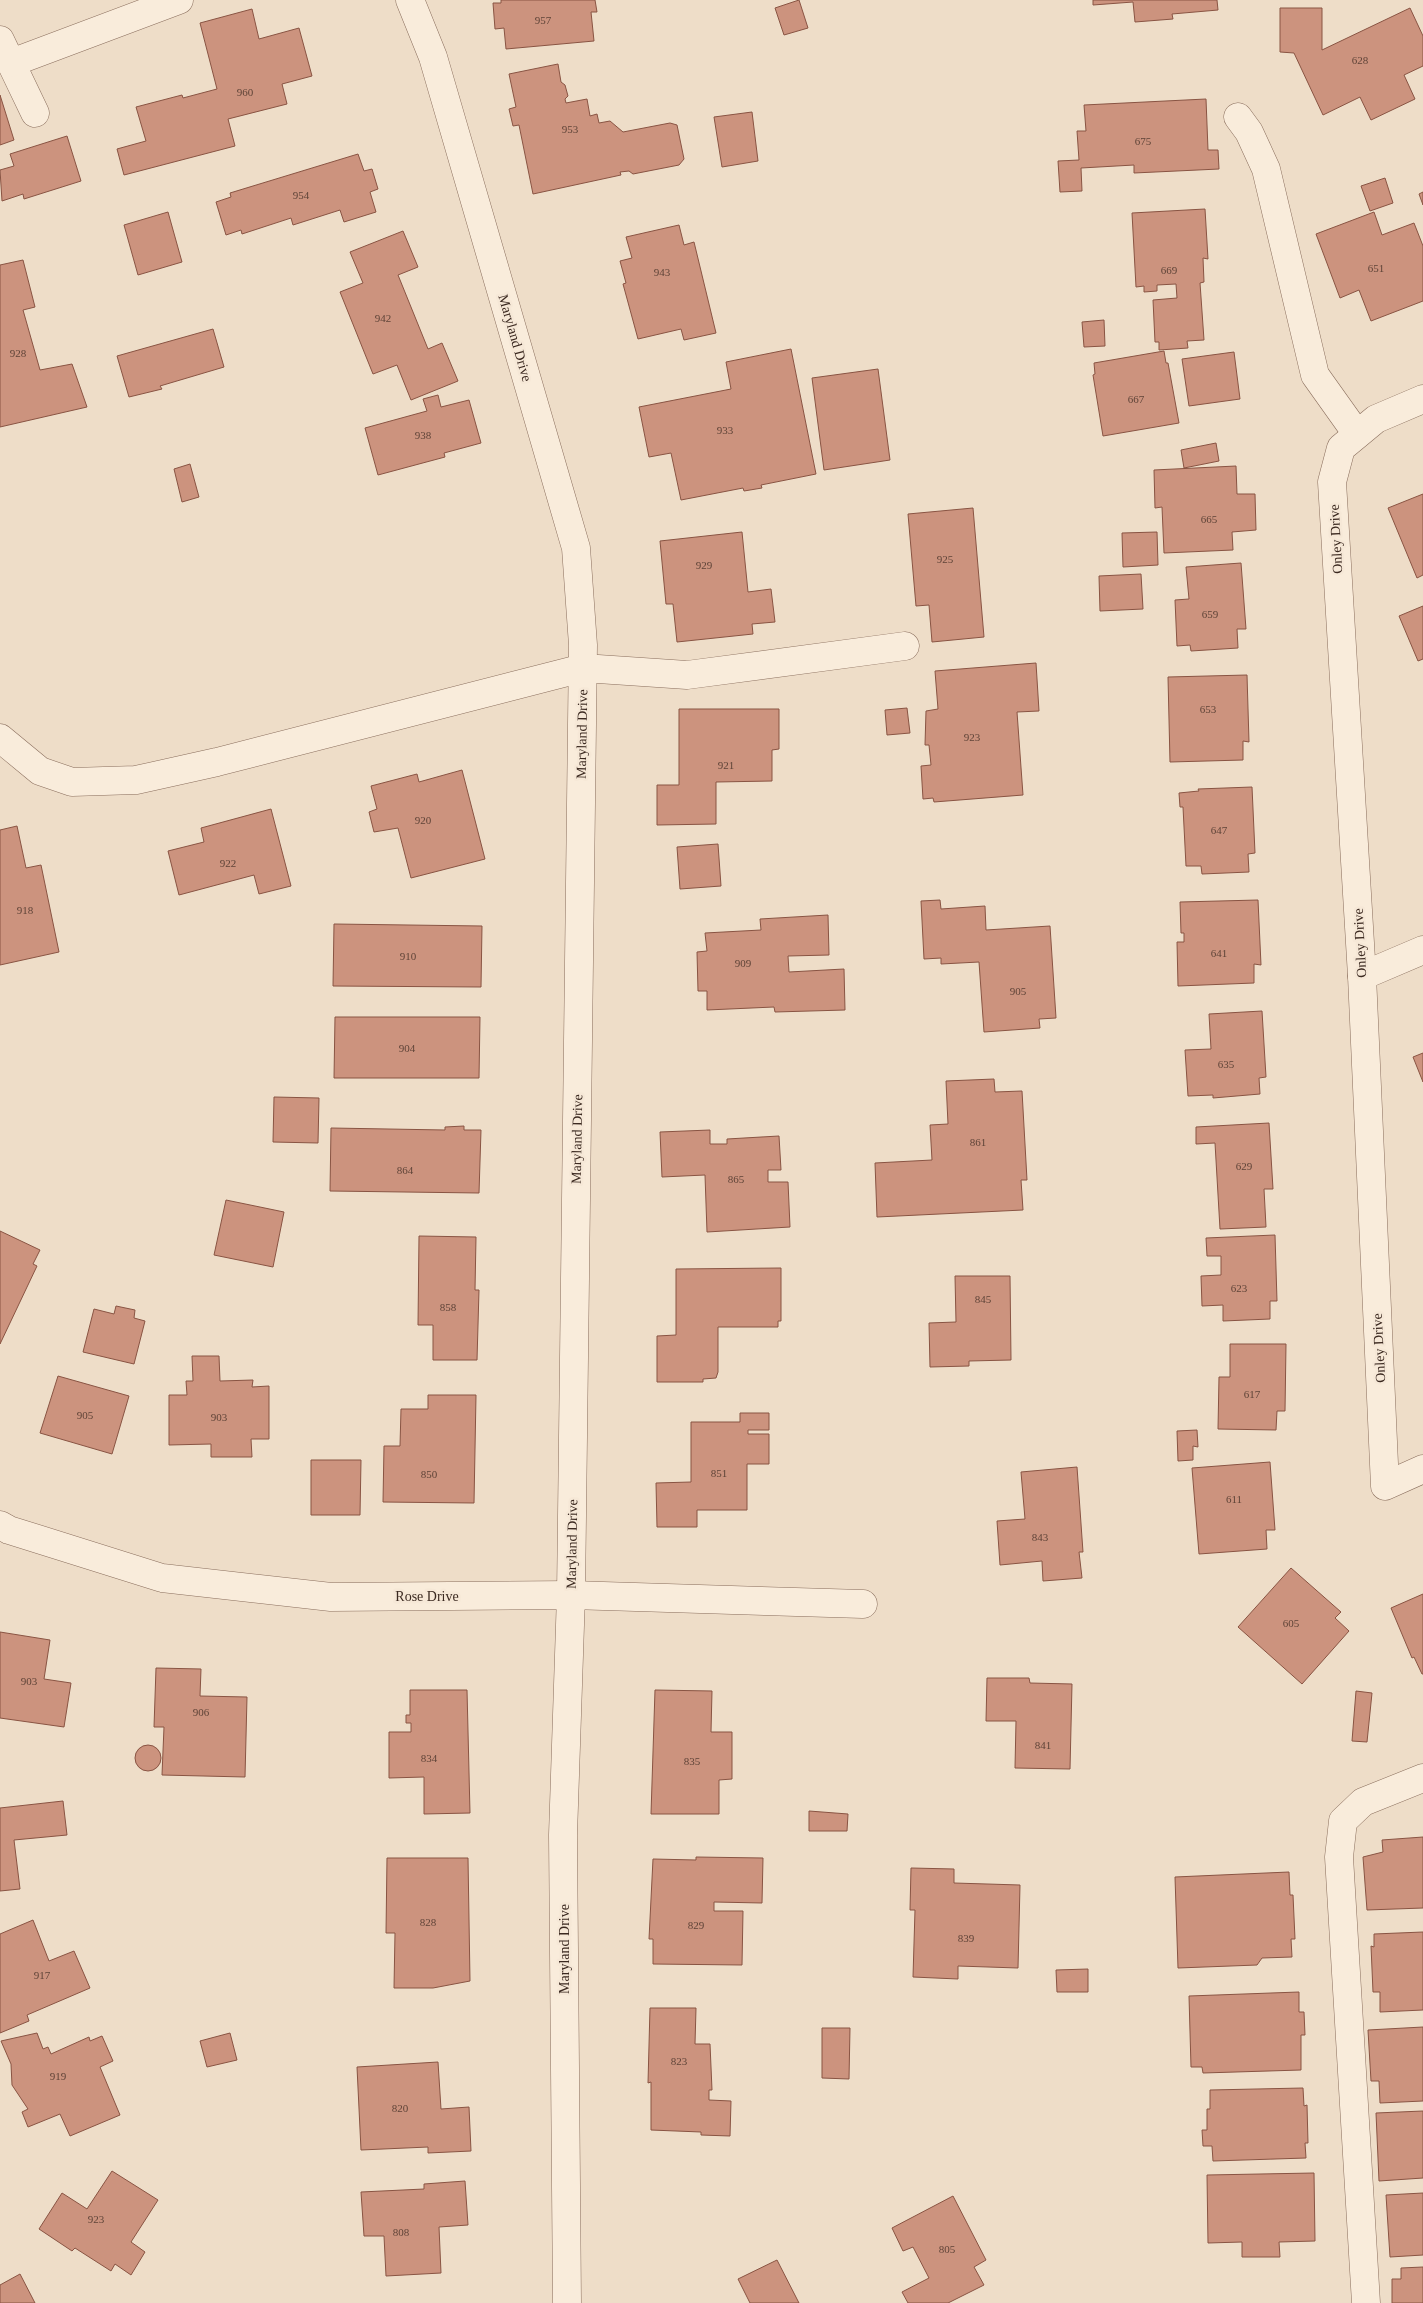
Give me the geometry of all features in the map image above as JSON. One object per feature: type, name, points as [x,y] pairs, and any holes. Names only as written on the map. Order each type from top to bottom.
[{"type":"street","points":[[35,113],[6,52],[179,0]]},
{"type":"street","name":"Maryland Drive","points":[[410,0],[433,57],[576,548],[583,668],[571,1596],[564,1834],[567,2303]]},
{"type":"street","points":[[1238,117],[1249,132],[1266,169],[1315,376],[1367,426],[1423,399]]},
{"type":"street","name":"Onley Drive","points":[[1367,426],[1341,448],[1332,482],[1362,976],[1385,1486],[1423,1469]]},
{"type":"street","points":[[0,738],[40,772],[72,782],[136,780],[217,762],[583,668],[687,675],[905,646]]},
{"type":"street","points":[[1362,976],[1423,950]]},
{"type":"street","name":"Rose Drive","points":[[0,1525],[9,1530],[162,1578],[330,1597],[571,1596],[863,1604]]},
{"type":"street","points":[[1366,2303],[1339,1857],[1343,1821],[1363,1802],[1423,1778]]},
{"type":"building","points":[[501,0],[595,0],[597,12],[591,12],[594,41],[506,49],[504,28],[495,29],[493,3],[501,3]]},
{"type":"building","points":[[799,0],[808,28],[784,35],[775,8]]},
{"type":"building","points":[[1093,0],[1217,0],[1218,10],[1172,14],[1173,19],[1135,22],[1133,2],[1093,5]]},
{"type":"building","points":[[1280,8],[1322,8],[1322,50],[1410,8],[1423,36],[1423,66],[1404,75],[1415,99],[1371,120],[1360,97],[1323,115],[1294,53],[1280,52]]},
{"type":"building","points":[[252,9],[259,39],[299,28],[312,76],[282,84],[287,104],[228,119],[235,146],[124,175],[117,149],[146,141],[136,107],[182,95],[183,98],[217,89],[200,23]]},
{"type":"building","points":[[558,64],[561,82],[565,85],[568,96],[565,99],[566,103],[587,99],[590,116],[597,114],[599,123],[610,121],[623,132],[670,123],[677,125],[684,159],[679,165],[633,174],[629,171],[620,172],[621,175],[533,194],[519,125],[513,126],[509,109],[516,107],[509,74]]},
{"type":"building","points":[[0,95],[14,140],[0,145]]},
{"type":"building","points":[[1206,99],[1208,150],[1218,150],[1219,169],[1134,173],[1134,165],[1081,168],[1082,191],[1060,192],[1058,161],[1079,160],[1077,131],[1086,131],[1084,105]]},
{"type":"building","points":[[752,112],[758,161],[722,167],[714,117]]},
{"type":"building","points":[[67,136],[81,181],[24,199],[23,194],[2,201],[0,170],[14,166],[10,154]]},
{"type":"building","points":[[358,154],[364,171],[372,169],[378,189],[370,192],[376,212],[344,222],[340,210],[293,225],[291,218],[242,234],[241,230],[226,235],[216,202],[231,197],[230,193]]},
{"type":"building","points":[[1385,178],[1393,203],[1370,211],[1361,186]]},
{"type":"building","points":[[1423,192],[1423,205],[1419,194]]},
{"type":"building","points":[[1205,209],[1208,259],[1203,258],[1204,282],[1200,283],[1204,340],[1187,341],[1188,348],[1159,350],[1159,342],[1155,342],[1153,300],[1177,298],[1176,284],[1157,285],[1157,291],[1144,292],[1144,286],[1136,287],[1132,213]]},
{"type":"building","points":[[168,212],[182,262],[138,275],[124,225]]},
{"type":"building","points":[[1374,212],[1382,235],[1414,223],[1423,246],[1423,301],[1371,321],[1359,290],[1340,298],[1316,234]]},
{"type":"building","points":[[679,225],[684,245],[694,242],[716,333],[684,340],[681,329],[638,339],[623,284],[626,283],[620,261],[632,258],[626,237]]},
{"type":"building","points":[[403,231],[418,267],[398,275],[428,349],[442,343],[458,381],[411,400],[397,365],[373,374],[340,292],[363,283],[350,252]]},
{"type":"building","points":[[23,260],[35,307],[23,310],[40,370],[72,364],[87,407],[0,427],[0,265]]},
{"type":"building","points":[[1104,320],[1105,346],[1084,347],[1082,322]]},
{"type":"building","points":[[213,329],[224,367],[160,386],[162,389],[129,397],[117,356]]},
{"type":"building","points":[[791,349],[816,474],[761,485],[762,488],[744,491],[743,488],[681,500],[671,453],[649,457],[639,407],[731,389],[726,362]]},
{"type":"building","points":[[1164,351],[1179,423],[1103,436],[1093,375],[1095,374],[1094,363]]},
{"type":"building","points":[[1234,352],[1240,399],[1189,406],[1182,359]]},
{"type":"building","points":[[878,369],[890,460],[824,470],[812,378]]},
{"type":"building","points":[[438,395],[441,407],[469,400],[481,443],[444,453],[445,457],[378,475],[365,428],[427,411],[423,399]]},
{"type":"building","points":[[1216,443],[1219,461],[1184,468],[1181,450]]},
{"type":"building","points":[[190,464],[199,497],[182,502],[174,469]]},
{"type":"building","points":[[1236,466],[1237,494],[1255,494],[1256,530],[1232,532],[1233,550],[1164,553],[1162,507],[1155,508],[1154,470]]},
{"type":"building","points":[[1423,494],[1423,575],[1417,578],[1388,508]]},
{"type":"building","points":[[973,508],[984,637],[932,642],[929,605],[916,606],[908,514]]},
{"type":"building","points":[[742,532],[748,592],[771,589],[775,622],[752,624],[753,634],[677,642],[673,604],[666,604],[660,541]]},
{"type":"building","points":[[1157,532],[1158,565],[1123,567],[1122,533]]},
{"type":"building","points":[[1241,563],[1246,629],[1237,629],[1238,648],[1191,651],[1190,645],[1177,646],[1175,600],[1189,599],[1186,567]]},
{"type":"building","points":[[1141,574],[1143,609],[1100,611],[1099,576]]},
{"type":"building","points":[[1423,606],[1423,659],[1418,661],[1399,616]]},
{"type":"building","points":[[1036,663],[1039,711],[1017,712],[1023,795],[934,802],[933,798],[923,799],[921,766],[931,765],[929,745],[925,745],[926,711],[938,709],[935,671]]},
{"type":"building","points":[[1247,675],[1249,742],[1243,741],[1243,760],[1170,762],[1168,677]]},
{"type":"building","points":[[907,708],[910,733],[887,735],[885,710]]},
{"type":"building","points":[[679,709],[779,709],[779,749],[772,750],[772,781],[716,782],[716,824],[657,825],[657,785],[679,785]]},
{"type":"building","points":[[462,770],[485,859],[411,878],[398,828],[374,832],[369,812],[377,809],[371,786],[417,774],[419,782]]},
{"type":"building","points":[[1252,787],[1255,853],[1248,854],[1249,872],[1202,874],[1201,866],[1186,866],[1183,807],[1180,807],[1179,793],[1199,791],[1198,789]]},
{"type":"building","points":[[271,809],[291,886],[259,894],[254,875],[179,895],[168,851],[204,842],[201,828]]},
{"type":"building","points":[[17,826],[26,868],[41,865],[59,952],[0,965],[0,830]]},
{"type":"building","points":[[718,844],[721,886],[680,889],[677,847]]},
{"type":"building","points":[[940,900],[941,909],[985,906],[986,930],[1050,926],[1056,1018],[1039,1019],[1040,1028],[984,1032],[979,962],[941,964],[941,958],[924,959],[921,901]]},
{"type":"building","points":[[1258,900],[1261,965],[1254,964],[1254,983],[1178,986],[1177,942],[1184,942],[1184,933],[1181,933],[1180,902]]},
{"type":"building","points":[[828,915],[829,955],[788,956],[789,972],[844,969],[845,1010],[775,1012],[774,1007],[707,1010],[707,991],[698,991],[697,952],[707,951],[705,933],[761,930],[760,919]]},
{"type":"building","points":[[334,924],[482,926],[481,987],[333,986]]},
{"type":"building","points":[[1262,1011],[1266,1077],[1259,1078],[1260,1094],[1213,1098],[1213,1095],[1188,1096],[1185,1050],[1211,1049],[1209,1014]]},
{"type":"building","points":[[335,1017],[480,1017],[479,1078],[334,1078]]},
{"type":"building","points":[[1423,1053],[1423,1082],[1413,1057]]},
{"type":"building","points":[[994,1079],[995,1092],[1022,1091],[1027,1180],[1021,1180],[1023,1210],[877,1217],[875,1163],[932,1160],[930,1125],[948,1124],[946,1081]]},
{"type":"building","points":[[274,1097],[319,1098],[318,1143],[273,1142]]},
{"type":"building","points":[[1269,1123],[1273,1189],[1264,1189],[1266,1227],[1220,1229],[1215,1143],[1196,1144],[1196,1127]]},
{"type":"building","points":[[464,1126],[464,1130],[481,1130],[479,1193],[330,1191],[331,1128],[445,1130],[445,1127]]},
{"type":"building","points":[[710,1130],[710,1144],[727,1144],[727,1139],[779,1136],[781,1170],[768,1170],[768,1182],[788,1182],[790,1227],[707,1232],[705,1175],[662,1177],[660,1132]]},
{"type":"building","points":[[226,1200],[284,1212],[273,1267],[214,1255]]},
{"type":"building","points":[[0,1231],[40,1250],[33,1264],[37,1266],[0,1344]]},
{"type":"building","points":[[1275,1235],[1277,1301],[1270,1301],[1270,1319],[1223,1321],[1223,1305],[1202,1306],[1201,1276],[1221,1275],[1221,1256],[1207,1256],[1206,1238]]},
{"type":"building","points":[[419,1236],[476,1237],[475,1290],[479,1290],[477,1360],[433,1360],[433,1325],[418,1325]]},
{"type":"building","points":[[781,1268],[781,1321],[778,1321],[778,1327],[718,1327],[718,1372],[716,1378],[703,1379],[703,1382],[657,1382],[657,1336],[676,1335],[676,1269]]},
{"type":"building","points":[[955,1276],[1010,1276],[1011,1360],[969,1361],[969,1366],[930,1367],[929,1323],[956,1322]]},
{"type":"building","points":[[116,1306],[135,1310],[134,1318],[145,1321],[134,1364],[83,1352],[94,1309],[114,1314]]},
{"type":"building","points":[[1230,1344],[1286,1344],[1285,1411],[1277,1411],[1276,1430],[1218,1429],[1219,1377],[1230,1377]]},
{"type":"building","points":[[192,1356],[219,1356],[220,1381],[253,1380],[252,1387],[269,1386],[269,1439],[251,1439],[252,1457],[211,1457],[211,1444],[169,1445],[169,1395],[187,1395],[186,1381],[193,1381]]},
{"type":"building","points":[[58,1376],[129,1396],[112,1454],[40,1433]]},
{"type":"building","points":[[428,1395],[476,1395],[474,1503],[383,1502],[384,1446],[400,1446],[401,1409],[428,1409]]},
{"type":"building","points":[[740,1413],[769,1413],[769,1430],[748,1430],[748,1434],[769,1434],[769,1464],[747,1464],[747,1510],[697,1510],[697,1527],[657,1527],[656,1483],[691,1482],[691,1422],[740,1422]]},
{"type":"building","points":[[1197,1430],[1198,1447],[1193,1446],[1193,1460],[1178,1461],[1177,1431]]},
{"type":"building","points":[[311,1460],[361,1460],[360,1515],[311,1515]]},
{"type":"building","points":[[1270,1462],[1275,1530],[1266,1530],[1267,1549],[1199,1554],[1192,1468]]},
{"type":"building","points":[[1077,1467],[1083,1552],[1079,1552],[1082,1578],[1043,1581],[1042,1561],[1000,1565],[997,1521],[1025,1519],[1021,1472]]},
{"type":"building","points":[[1291,1568],[1341,1612],[1335,1618],[1349,1631],[1302,1684],[1238,1627]]},
{"type":"building","points":[[1423,1594],[1422,1674],[1414,1657],[1412,1658],[1391,1608]]},
{"type":"building","points":[[0,1632],[50,1640],[44,1679],[71,1683],[64,1727],[0,1718]]},
{"type":"building","points":[[156,1668],[201,1669],[200,1696],[247,1697],[245,1777],[162,1775],[164,1727],[154,1727]]},
{"type":"building","points":[[987,1678],[1029,1678],[1030,1683],[1072,1684],[1070,1769],[1015,1768],[1016,1721],[986,1721]]},
{"type":"building","points":[[410,1690],[467,1690],[470,1813],[424,1814],[424,1777],[389,1778],[389,1732],[411,1732],[411,1723],[406,1723],[406,1715],[410,1715]]},
{"type":"building","points":[[655,1690],[712,1691],[711,1732],[732,1732],[732,1779],[719,1780],[719,1814],[651,1814]]},
{"type":"building","points":[[1356,1691],[1372,1693],[1367,1742],[1352,1741]]},
{"type":"building","points":[[148,1745],[157,1749],[161,1758],[157,1767],[148,1771],[139,1767],[135,1758],[139,1749]]},
{"type":"building","points":[[63,1801],[67,1835],[14,1840],[20,1889],[0,1891],[0,1808]]},
{"type":"building","points":[[809,1811],[848,1814],[847,1831],[809,1831]]},
{"type":"building","points":[[1423,1837],[1423,1908],[1367,1910],[1363,1857],[1383,1852],[1382,1840]]},
{"type":"building","points":[[696,1857],[763,1858],[762,1903],[714,1902],[714,1911],[743,1911],[742,1965],[653,1964],[653,1939],[649,1939],[653,1859],[696,1860]]},
{"type":"building","points":[[387,1858],[468,1858],[470,1981],[433,1988],[394,1988],[395,1933],[386,1933]]},
{"type":"building","points":[[911,1868],[954,1869],[954,1883],[1020,1885],[1018,1968],[958,1966],[958,1979],[913,1977],[915,1910],[910,1910]]},
{"type":"building","points":[[1289,1872],[1290,1895],[1293,1895],[1295,1939],[1291,1939],[1292,1957],[1262,1958],[1257,1965],[1178,1968],[1175,1877]]},
{"type":"building","points":[[33,1920],[49,1961],[74,1951],[90,1988],[27,2015],[29,2021],[0,2033],[0,1934]]},
{"type":"building","points":[[1423,1932],[1423,2010],[1380,2012],[1380,1992],[1373,1992],[1371,1946],[1374,1947],[1374,1934]]},
{"type":"building","points":[[1088,1969],[1088,1992],[1057,1992],[1056,1970]]},
{"type":"building","points":[[1299,1992],[1299,2012],[1304,2012],[1305,2035],[1301,2035],[1301,2070],[1203,2073],[1202,2067],[1191,2067],[1189,1996]]},
{"type":"building","points":[[650,2008],[696,2008],[695,2044],[710,2044],[712,2090],[709,2090],[709,2100],[731,2101],[730,2136],[701,2135],[701,2132],[651,2130],[651,2082],[648,2083]]},
{"type":"building","points":[[1423,2027],[1423,2101],[1380,2103],[1379,2081],[1371,2081],[1368,2030]]},
{"type":"building","points":[[822,2028],[850,2028],[849,2079],[822,2078]]},
{"type":"building","points":[[37,2033],[43,2049],[48,2047],[51,2054],[89,2037],[90,2041],[102,2036],[113,2061],[100,2067],[120,2115],[70,2136],[60,2114],[28,2127],[22,2112],[28,2109],[12,2085],[11,2064],[1,2041]]},
{"type":"building","points":[[230,2033],[237,2060],[207,2067],[200,2041]]},
{"type":"building","points":[[438,2062],[441,2109],[469,2107],[471,2151],[428,2153],[428,2147],[361,2150],[357,2067]]},
{"type":"building","points":[[1303,2088],[1304,2106],[1307,2105],[1308,2143],[1305,2143],[1306,2158],[1213,2161],[1212,2146],[1203,2146],[1202,2130],[1207,2130],[1207,2109],[1210,2109],[1210,2090]]},
{"type":"building","points":[[1423,2111],[1423,2178],[1379,2181],[1376,2113]]},
{"type":"building","points":[[112,2171],[158,2200],[131,2242],[145,2252],[131,2275],[115,2264],[111,2271],[75,2248],[72,2251],[39,2229],[62,2193],[87,2209]]},
{"type":"building","points":[[1314,2173],[1315,2241],[1279,2242],[1280,2257],[1242,2257],[1242,2242],[1208,2243],[1207,2175]]},
{"type":"building","points":[[465,2181],[468,2225],[439,2227],[441,2273],[386,2276],[384,2236],[364,2236],[361,2192],[424,2189],[424,2184]]},
{"type":"building","points":[[1423,2193],[1423,2255],[1390,2257],[1386,2195]]},
{"type":"building","points":[[953,2196],[986,2260],[974,2267],[984,2285],[948,2303],[908,2303],[902,2292],[929,2278],[913,2247],[903,2251],[892,2228]]},
{"type":"building","points":[[777,2260],[799,2303],[750,2303],[738,2279]]},
{"type":"building","points":[[1423,2267],[1423,2303],[1392,2303],[1392,2279],[1401,2279],[1401,2268]]},
{"type":"building","points":[[20,2274],[35,2303],[0,2303],[0,2285]]}]
